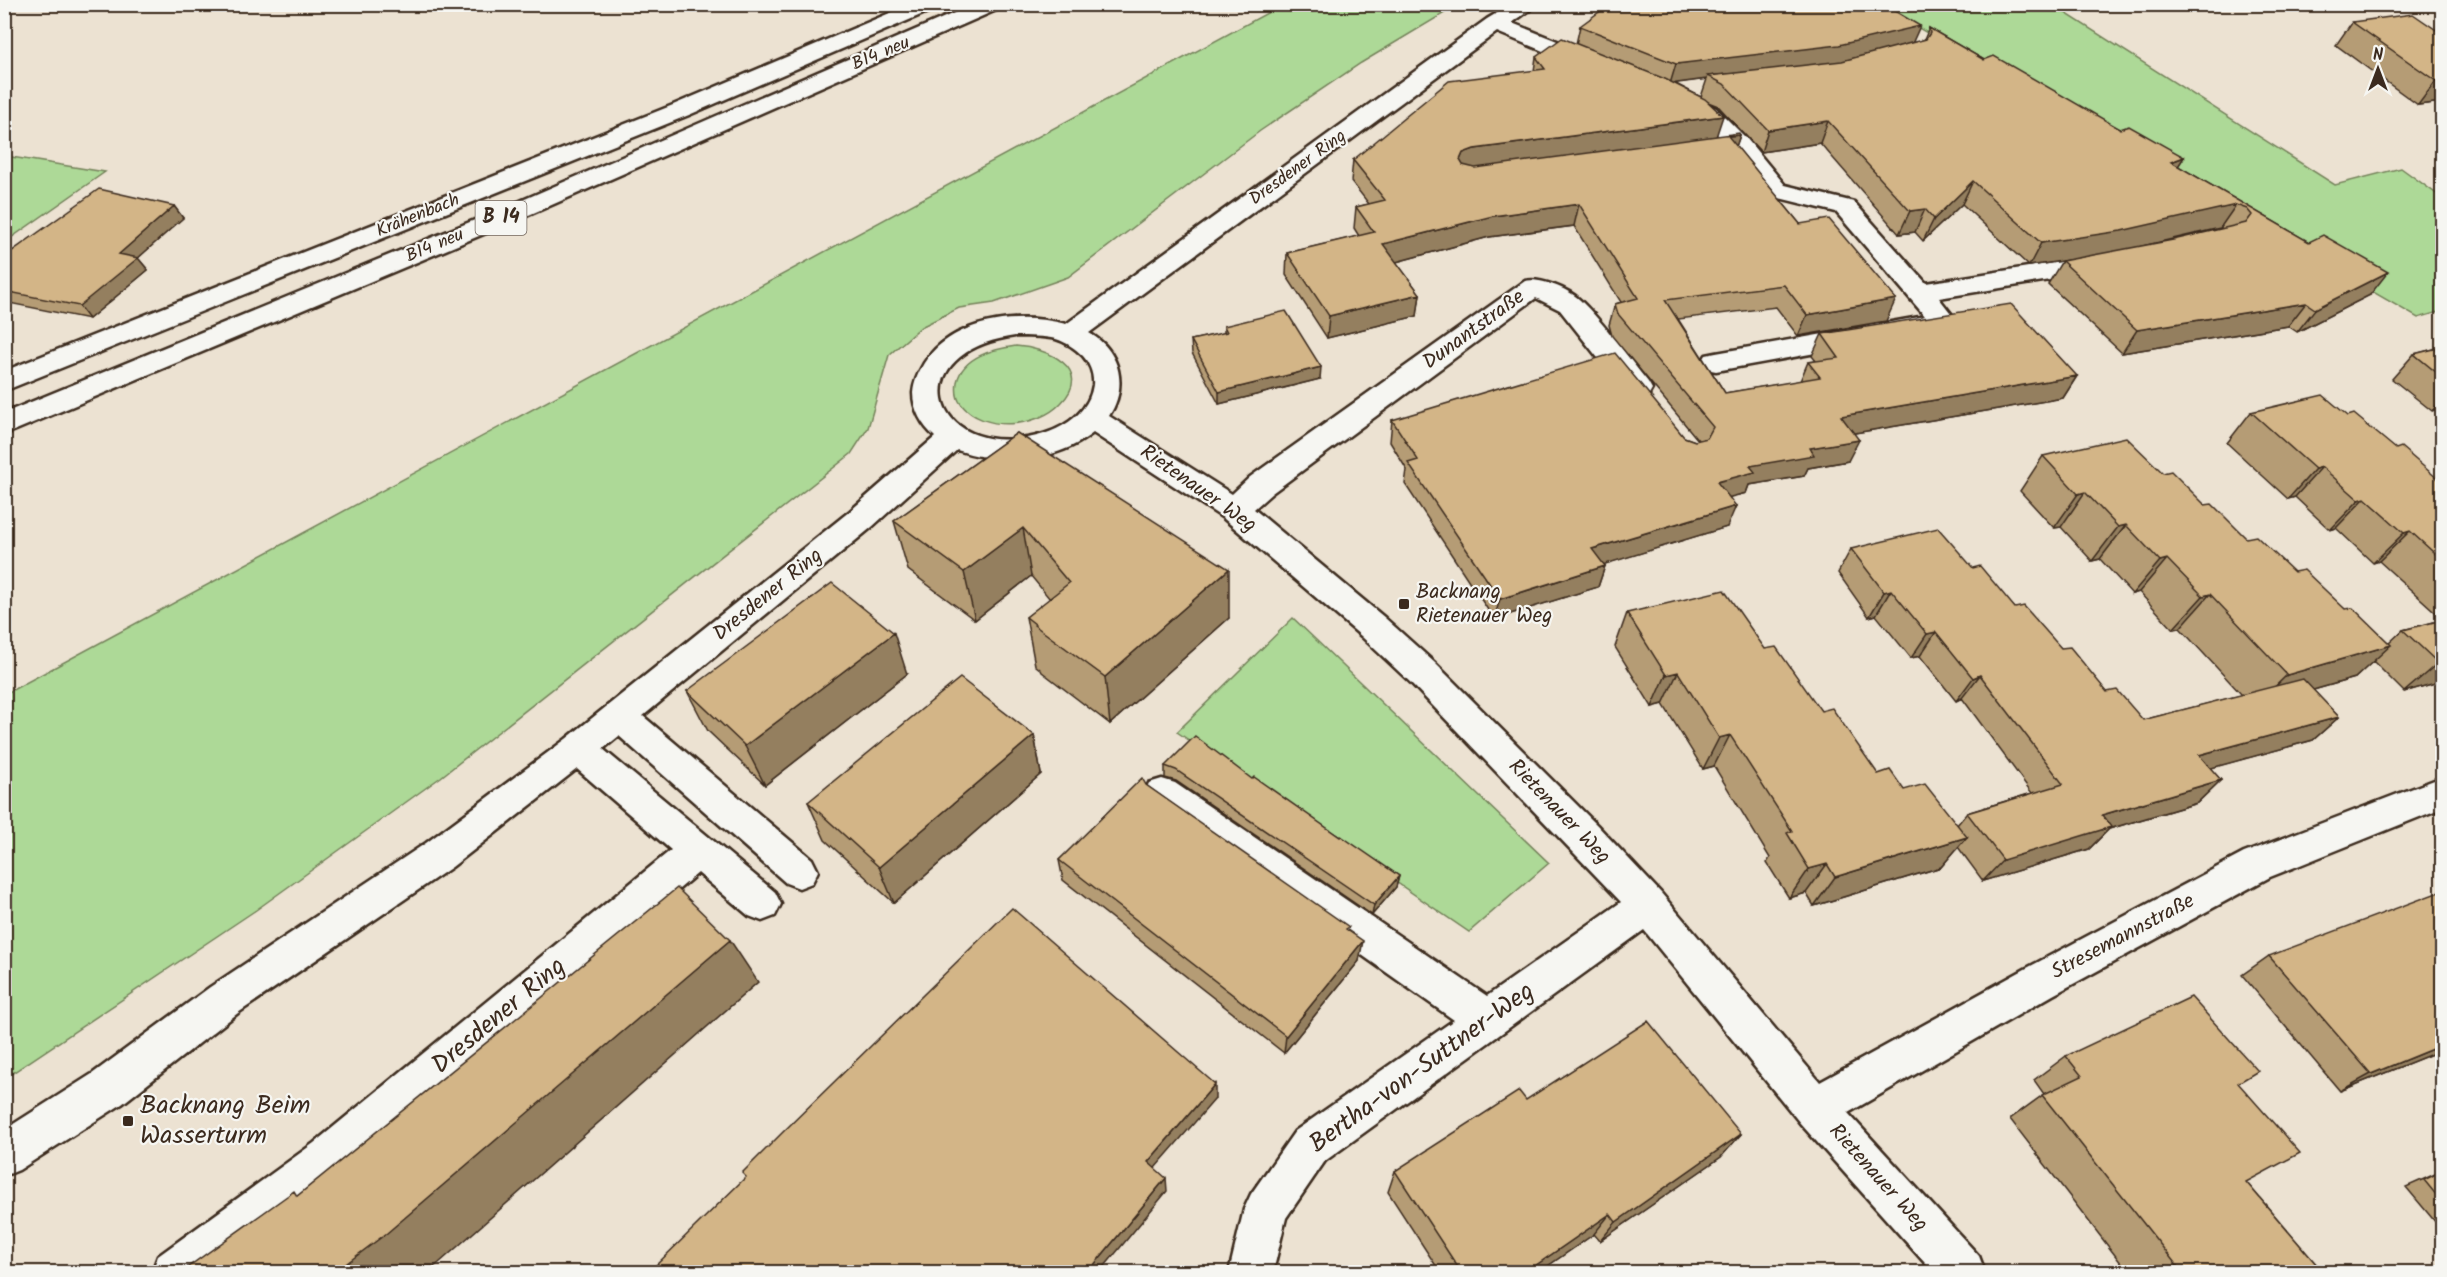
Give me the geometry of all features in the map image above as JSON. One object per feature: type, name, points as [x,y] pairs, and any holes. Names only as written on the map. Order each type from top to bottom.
[{"type":"street","name":"Krähenbach","points":[[4,382],[681,110],[930,4]]},
{"type":"street","name":"B14 neu","points":[[12,423],[513,213],[994,4]]},
{"type":"street","name":"Dresdener Ring","points":[[1070,334],[1495,24],[1528,4]]},
{"type":"street","points":[[1495,24],[1616,72]]},
{"type":"street","points":[[1703,89],[1668,93],[1708,113],[1727,145],[1776,190],[1845,207],[1944,321],[1716,362]]},
{"type":"street","points":[[1918,293],[2129,259]]},
{"type":"street","name":"Dunantstraße","points":[[1234,510],[1261,485],[1534,286],[1569,304],[1651,404]]},
{"type":"street","points":[[1044,328],[1070,334],[1090,347],[1102,359],[1107,370],[1109,382],[1106,399],[1092,419],[1075,432],[1049,444],[1017,450],[974,445],[953,437],[932,416],[925,397],[929,376],[942,358],[962,343],[987,332],[1044,328]]},
{"type":"street","name":"Rietenauer Weg","points":[[1092,419],[1234,510],[1373,627],[1423,673],[1584,836],[1648,905],[1815,1108],[1962,1272]]},
{"type":"street","name":"Dresdener Ring","points":[[4,1155],[107,1089],[224,1000],[439,855],[620,716],[861,519],[953,437]]},
{"type":"street","points":[[620,716],[799,870]]},
{"type":"street","points":[[578,749],[762,904]]},
{"type":"street","name":"Stresemannstraße","points":[[1815,1108],[2039,982],[2257,865],[2442,792]]},
{"type":"street","points":[[1162,794],[1488,1020]]},
{"type":"street","name":"Dresdener Ring","points":[[174,1272],[329,1158],[698,850]]},
{"type":"street","name":"Bertha-von-Suttner-Weg","points":[[1251,1272],[1266,1209],[1310,1146],[1648,905]]},
{"type":"green space","points":[[1282,5],[1432,5],[1448,11],[1361,63],[1260,131],[1068,277],[994,303],[959,308],[921,327],[889,355],[868,428],[851,454],[441,777],[256,910],[5,1078],[5,694]]},
{"type":"green space","points":[[1879,5],[2053,5],[2335,185],[2401,168],[2442,198],[2442,311],[2418,318]]},
{"type":"green space","points":[[5,156],[105,172],[5,242]]},
{"type":"green space","points":[[1016,346],[1040,351],[1062,362],[1070,370],[1073,380],[1070,391],[1061,403],[1039,418],[1011,424],[983,420],[959,402],[957,382],[960,373],[980,355]]},
{"type":"green space","points":[[1293,618],[1549,863],[1469,932],[1177,732]]},
{"type":"building","points":[[1622,4],[1883,4],[1920,26],[1839,45],[1676,64],[1580,26],[1606,7]]},
{"type":"building","points":[[2413,14],[2442,34],[2442,80],[2436,81],[2352,22]]},
{"type":"building","points":[[1929,28],[1984,60],[1994,56],[2120,129],[2129,126],[2184,157],[2171,162],[2309,242],[2323,235],[2388,272],[2315,309],[2306,303],[2137,330],[2062,261],[2173,240],[2246,223],[2252,215],[2247,209],[2236,205],[2121,231],[2041,243],[1973,181],[1934,219],[1925,209],[1910,211],[1828,121],[1768,130],[1724,84],[1708,76],[1842,61],[1926,39],[1930,33]]},
{"type":"building","points":[[1562,38],[1665,79],[1705,99],[1723,116],[1474,149],[1463,153],[1460,160],[1463,165],[1475,168],[1739,133],[1740,135],[1728,136],[1800,224],[1829,219],[1896,299],[1807,315],[1784,285],[1665,300],[1725,393],[1820,377],[1808,362],[1839,358],[1822,334],[2011,304],[2077,376],[1841,416],[1859,440],[1810,448],[1814,455],[1750,466],[1755,472],[1717,482],[1736,506],[1592,549],[1605,566],[1500,599],[1408,463],[1418,460],[1392,420],[1615,353],[1684,437],[1695,441],[1707,438],[1713,427],[1618,314],[1615,304],[1638,298],[1579,204],[1493,216],[1383,244],[1420,294],[1329,316],[1287,253],[1374,232],[1356,207],[1385,200],[1353,160],[1449,81],[1545,69],[1536,57]]},
{"type":"building","points":[[99,189],[174,206],[119,254],[138,258],[79,306],[4,291],[4,257]]},
{"type":"building","points":[[1286,311],[1321,367],[1219,392],[1191,340],[1227,332],[1224,326]]},
{"type":"building","points":[[2442,347],[2442,377],[2414,354]]},
{"type":"building","points":[[2323,395],[2348,416],[2354,414],[2396,449],[2401,447],[2438,479],[2442,478],[2442,560],[2410,531],[2404,533],[2365,498],[2359,500],[2322,467],[2315,469],[2251,412]]},
{"type":"building","points":[[1017,433],[1229,569],[1105,677],[1026,617],[1069,583],[1023,528],[964,572],[894,521]]},
{"type":"building","points":[[2126,437],[2163,473],[2171,471],[2205,505],[2212,504],[2246,538],[2256,536],[2294,572],[2304,570],[2345,609],[2353,608],[2391,645],[2287,675],[2210,594],[2203,596],[2167,559],[2160,561],[2126,525],[2118,527],[2085,492],[2078,494],[2043,456]]},
{"type":"building","points":[[1938,528],[1973,568],[1980,566],[2015,608],[2024,606],[2061,648],[2070,647],[2107,692],[2117,690],[2143,720],[2303,679],[2339,717],[2199,755],[2221,780],[2102,815],[2111,827],[2003,860],[1967,813],[2063,784],[1980,675],[1973,678],[1936,632],[1927,634],[1891,590],[1884,592],[1851,549]]},
{"type":"building","points":[[832,583],[894,633],[745,746],[687,691]]},
{"type":"building","points":[[1724,590],[1765,649],[1776,647],[1821,711],[1832,708],[1878,774],[1890,770],[1904,790],[1925,784],[1967,837],[1835,877],[1827,864],[1809,869],[1787,833],[1792,831],[1730,735],[1719,738],[1678,672],[1666,675],[1627,613]]},
{"type":"building","points":[[2442,620],[2442,662],[2438,663],[2403,630]]},
{"type":"building","points":[[960,678],[1034,735],[879,867],[808,802]]},
{"type":"building","points":[[1195,736],[1252,779],[1254,777],[1399,876],[1374,905],[1176,770],[1165,766]]},
{"type":"building","points":[[1142,778],[1146,785],[1349,927],[1346,929],[1363,941],[1286,1036],[1059,860]]},
{"type":"building","points":[[677,888],[730,940],[387,1233],[335,1272],[181,1272],[294,1191],[297,1196]]},
{"type":"building","points":[[2442,891],[2442,1045],[2371,1074],[2269,956]]},
{"type":"building","points":[[1012,908],[1215,1084],[1148,1162],[1166,1178],[1088,1272],[649,1272],[746,1177],[742,1173]]},
{"type":"building","points":[[2191,997],[2258,1071],[2238,1083],[2300,1153],[2246,1182],[2323,1272],[2182,1272],[2042,1095],[2082,1076],[2066,1056]]},
{"type":"building","points":[[1648,1021],[1741,1134],[1616,1222],[1610,1214],[1526,1272],[1461,1272],[1395,1171],[1519,1091],[1526,1100]]},
{"type":"building","points":[[2442,1171],[2442,1202],[2424,1180]]},
{"type":"place","name":"Backnang Rietenauer Weg","points":[[1404,604]]},
{"type":"place","name":"Backnang Beim Wasserturm","points":[[128,1121]]}]
